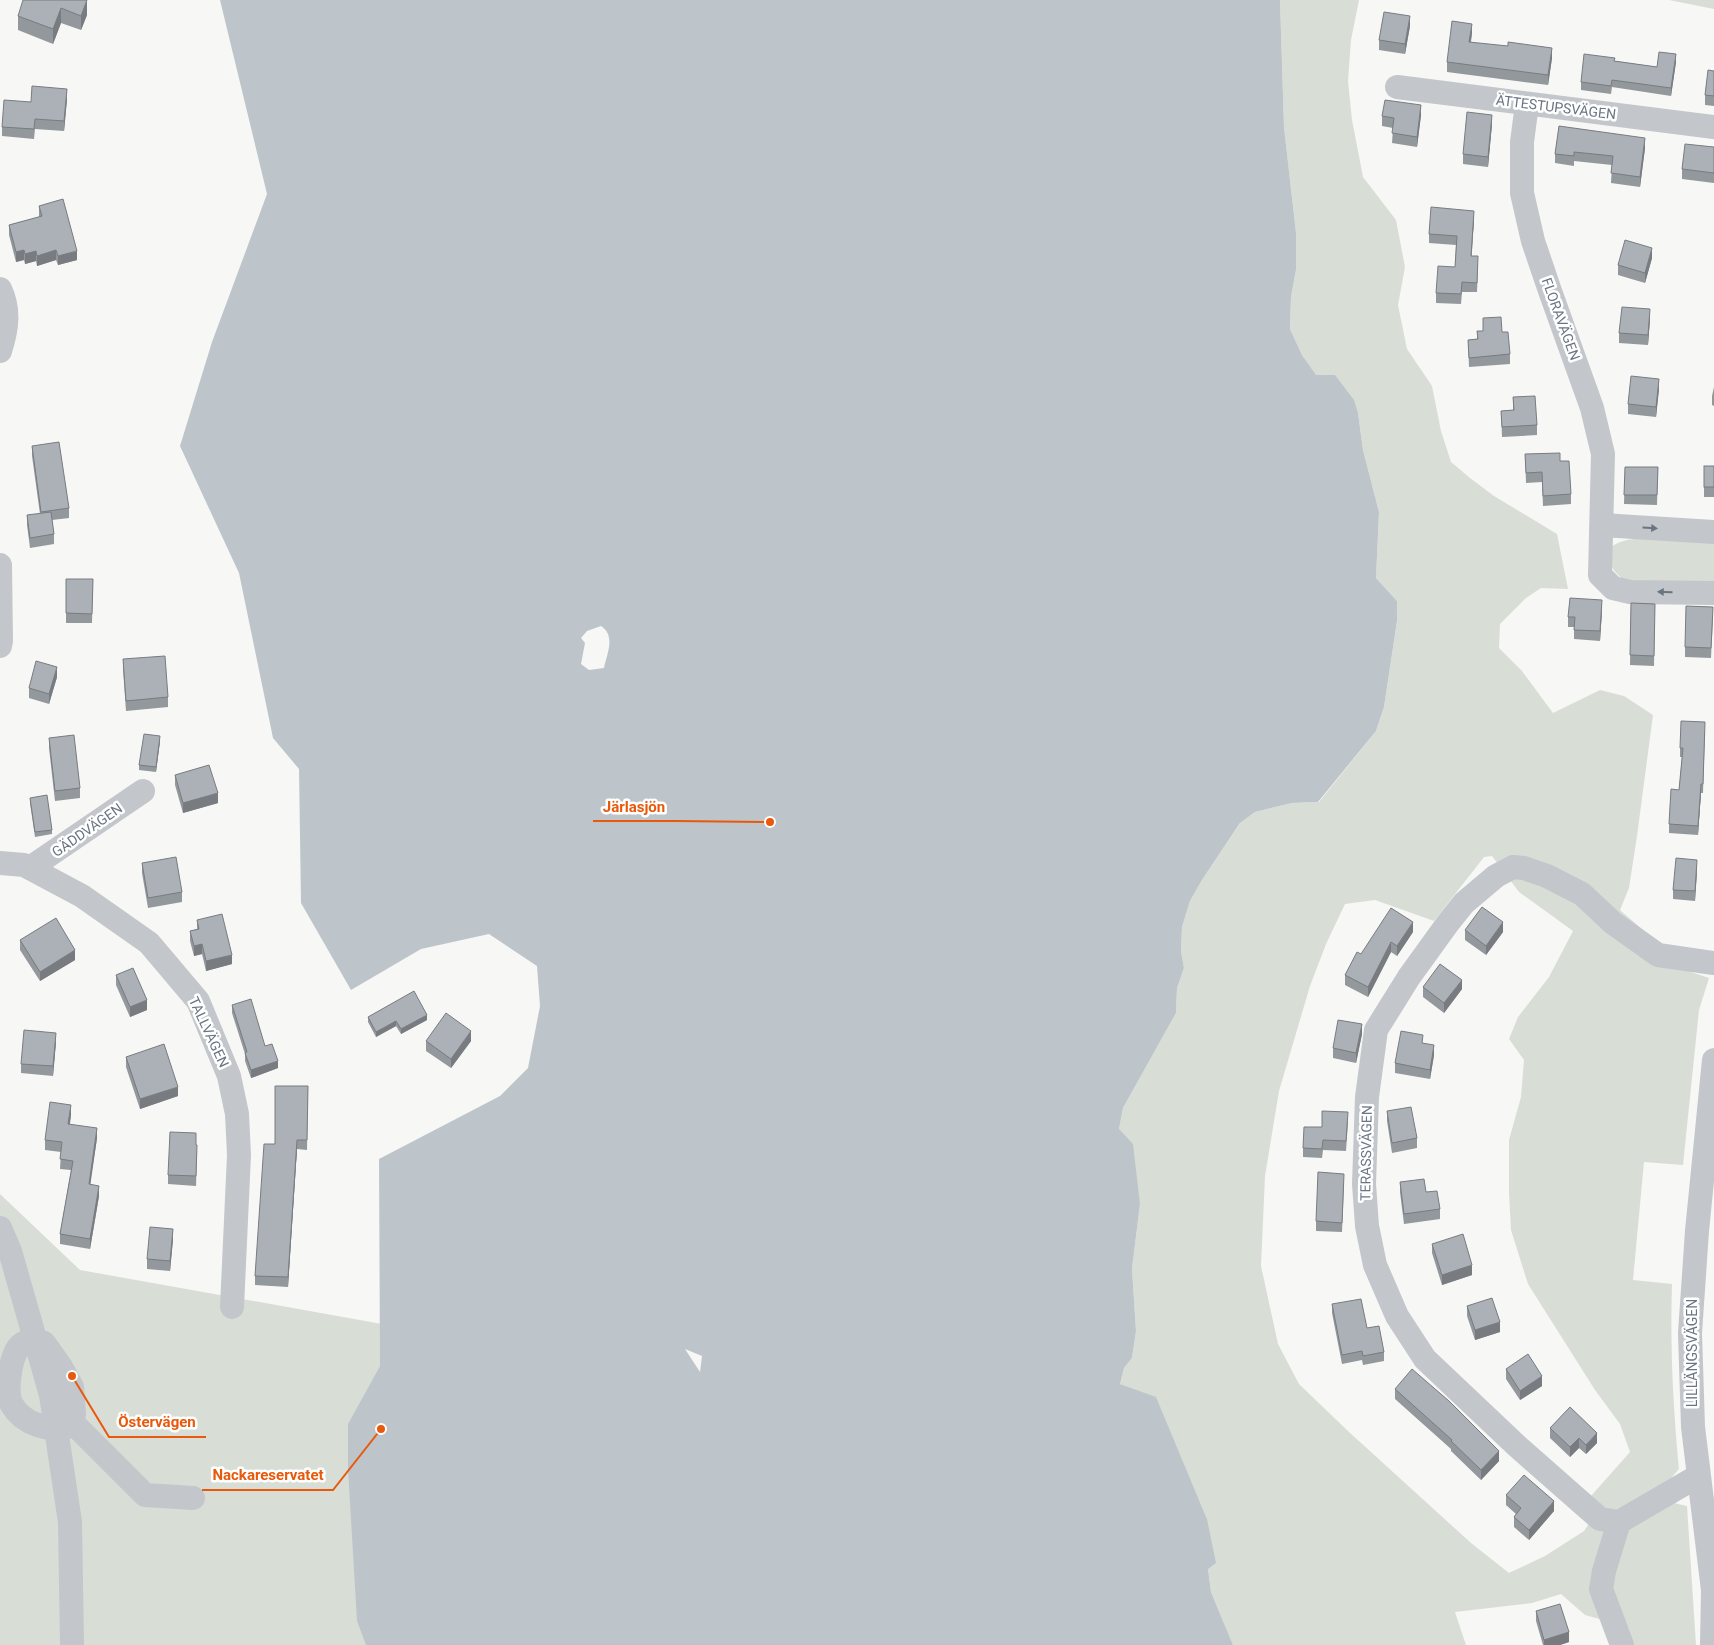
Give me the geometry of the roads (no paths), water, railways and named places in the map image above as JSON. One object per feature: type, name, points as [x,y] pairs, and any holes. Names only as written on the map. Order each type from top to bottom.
[{"type":"street","name":"ÄTTESTUPSVÄGEN","points":[[1397,88],[1714,127]]},
{"type":"street","name":"FLORAVÄGEN","points":[[1526,104],[1522,142],[1522,193],[1533,241],[1592,408],[1602,454],[1600,575],[1613,588],[1630,592],[1714,593]]},
{"type":"street","points":[[0,289],[4,298],[8,320],[0,351]]},
{"type":"street","points":[[1602,530],[1714,532]]},
{"type":"street","points":[[0,565],[0,646]]},
{"type":"street","name":"GÄDDVÄGEN","points":[[30,868],[143,791]]},
{"type":"street","name":"TALLVÄGEN","points":[[0,863],[24,865],[30,868],[82,896],[150,943],[198,1001],[229,1076],[237,1114],[239,1154],[232,1307]]},
{"type":"street","name":"TERASSVÄGEN","points":[[1619,1522],[1600,1520],[1510,1439],[1425,1359],[1397,1316],[1375,1265],[1367,1226],[1364,1184],[1367,1097],[1376,1030],[1409,977],[1464,903],[1496,876],[1513,868],[1524,868],[1548,876],[1582,894],[1614,924],[1658,954],[1714,963]]},
{"type":"street","name":"LILLÄNGSVÄGEN","points":[[1712,1645],[1713,1590],[1693,1427],[1690,1333],[1698,1222],[1714,1060]]},
{"type":"street","points":[[0,1228],[10,1250],[51,1395],[63,1425],[70,1522],[72,1645]]},
{"type":"street","points":[[35,1340],[25,1342],[18,1348],[11,1368],[8,1388],[11,1404],[20,1415],[32,1423],[63,1425],[145,1495],[193,1498]]},
{"type":"street","points":[[1622,1645],[1601,1589],[1604,1571],[1619,1522],[1698,1476]]},
{"type":"place","name":"Järlasjön","points":[[770,822]]},
{"type":"place","name":"Östervägen","points":[[72,1376]]},
{"type":"place","name":"Nackareservatet","points":[[381,1429]]}]
